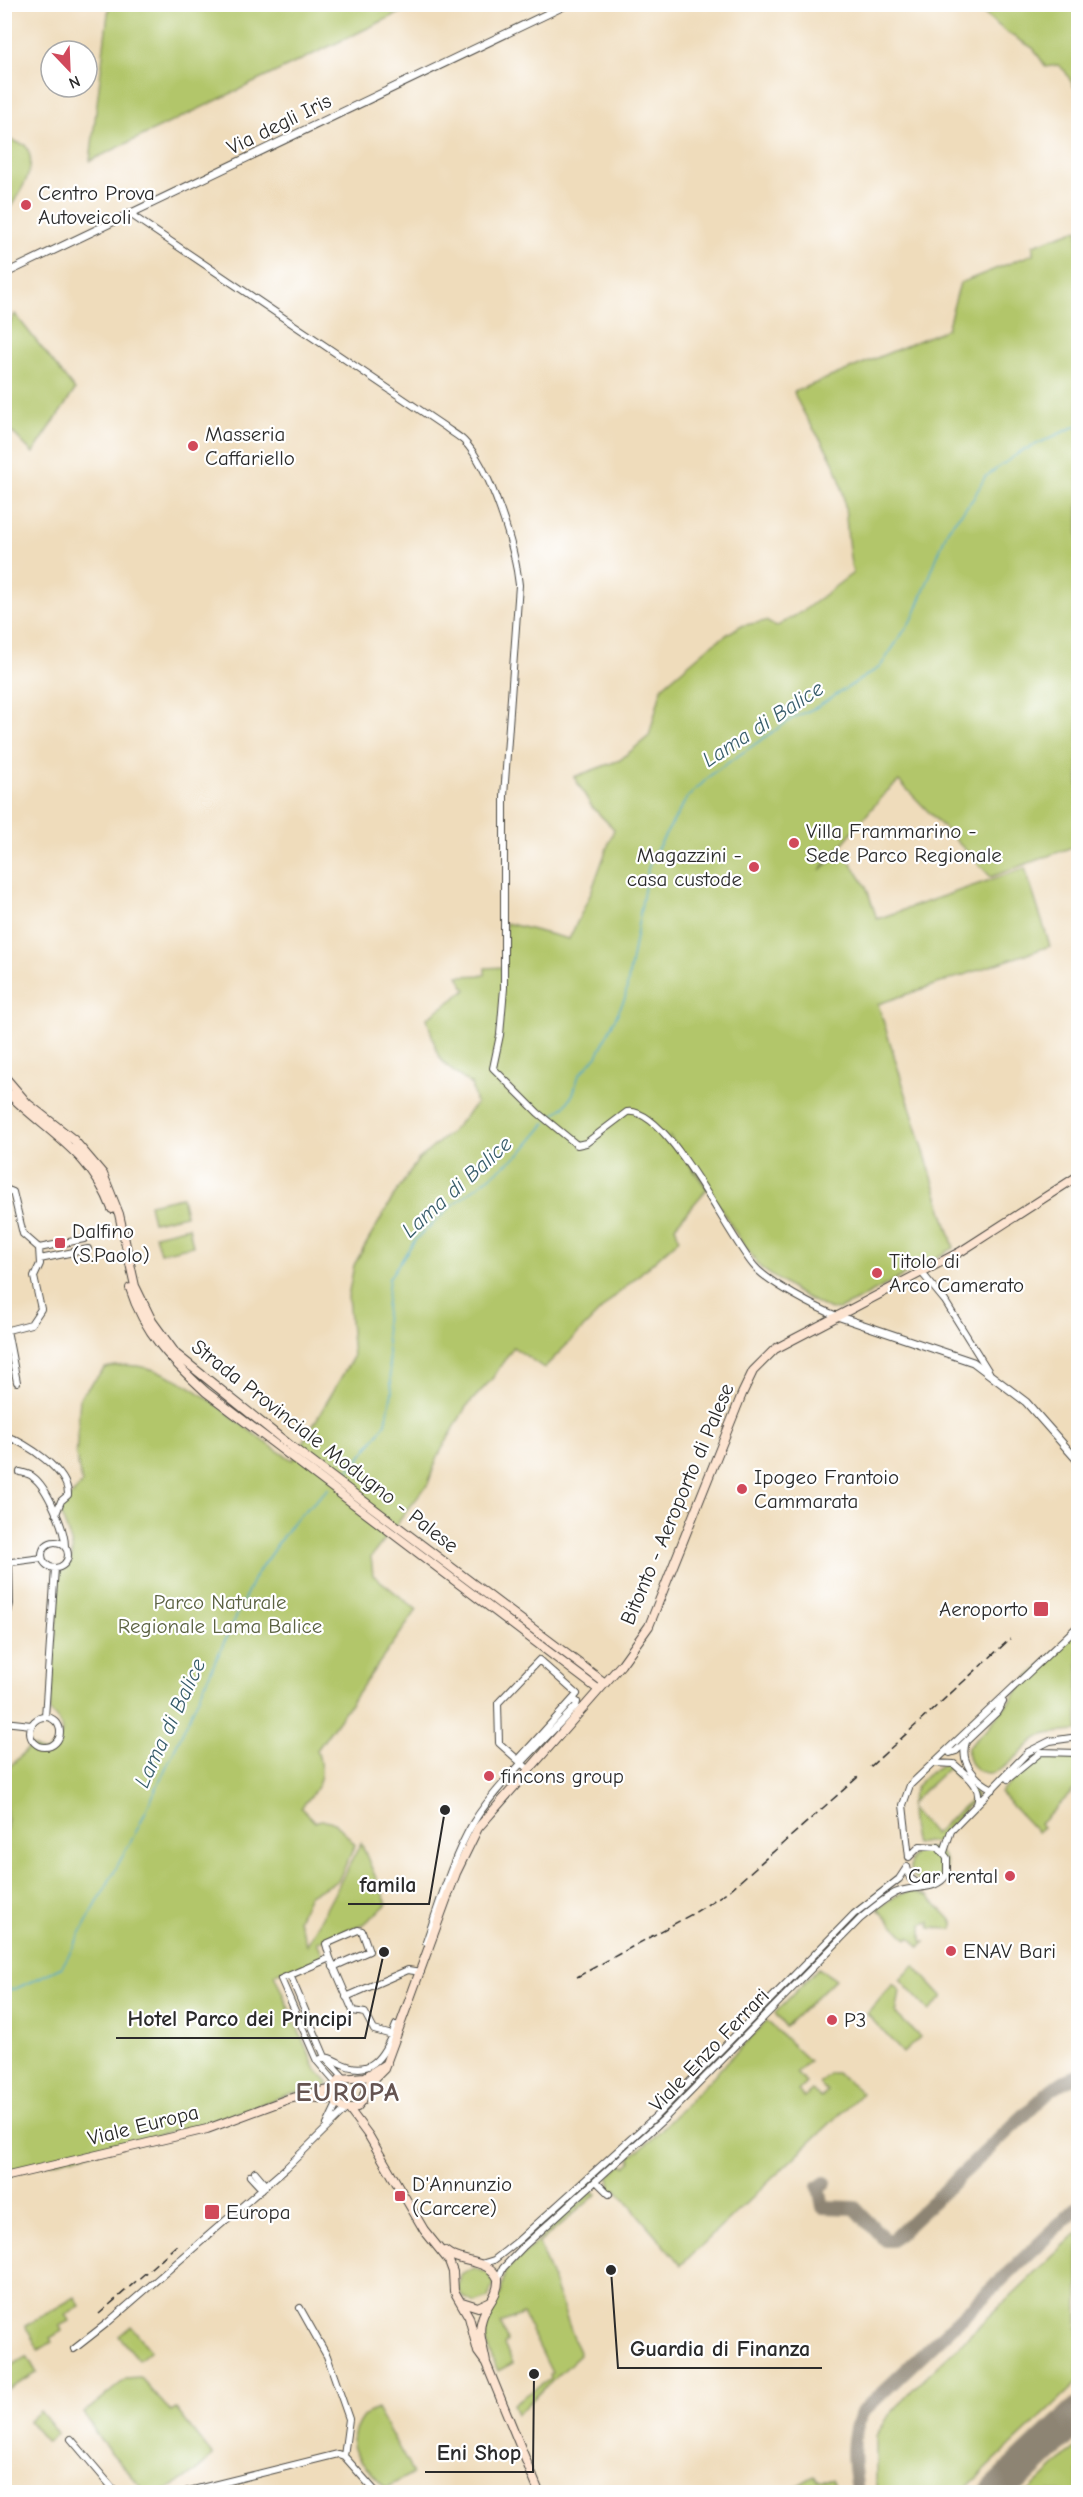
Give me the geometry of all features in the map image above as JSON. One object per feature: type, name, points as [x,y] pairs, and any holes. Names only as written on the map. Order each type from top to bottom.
[{"type":"main road","name":"Strada Provinciale Modugno - Palese","points":[[4,1076],[28,1104],[74,1140],[103,1174],[119,1214],[135,1286],[162,1337],[197,1373],[289,1450]]},
{"type":"main road","name":"Strada Provinciale Modugno - Palese","points":[[4,1089],[25,1109],[71,1145],[99,1180],[115,1218],[125,1269],[137,1309],[158,1344],[207,1392],[289,1450],[602,1686]]},
{"type":"main road","name":"Bitonto - Aeroporto di Palese","points":[[364,2090],[387,2063],[463,1857],[481,1822],[523,1764],[602,1686],[649,1626],[753,1371],[775,1349],[970,1246],[1078,1176]]},
{"type":"main road","points":[[387,2063],[371,2075],[357,2080],[338,2082],[335,2102],[348,2109],[369,2136],[429,2236],[449,2261],[454,2278],[454,2291],[469,2317],[477,2352],[486,2363]]},
{"type":"main road","points":[[357,2080],[364,2090],[360,2104],[369,2136]]},
{"type":"main road","name":"Viale Europa","points":[[4,2178],[207,2128],[288,2099],[329,2090],[338,2082]]},
{"type":"main road","name":"Viale Europa","points":[[288,2099],[307,2097],[335,2102]]},
{"type":"main road","points":[[348,2109],[360,2104]]},
{"type":"main road","points":[[429,2236],[449,2254],[492,2270],[498,2279],[497,2294],[483,2316],[480,2329],[486,2363],[539,2493]]},
{"type":"main road","points":[[454,2278],[463,2267],[476,2264]]},
{"type":"main road","points":[[460,2300],[478,2307],[492,2301]]},
{"type":"street","name":"Via degli Iris","points":[[4,274],[568,4]]},
{"type":"street","points":[[130,214],[460,438],[470,449],[488,483],[510,540],[519,585],[504,796],[504,988],[499,1041],[492,1063],[496,1073],[576,1144],[583,1144],[623,1114],[631,1112],[642,1114],[683,1157],[755,1268],[796,1295],[837,1316],[955,1354],[989,1372],[1041,1417],[1078,1461]]},
{"type":"street","points":[[8,1190],[13,1192],[23,1234],[39,1248],[40,1259],[34,1277],[41,1309],[37,1318],[32,1324],[6,1330],[17,1382]]},
{"type":"street","points":[[39,1248],[84,1239]]},
{"type":"street","points":[[40,1259],[88,1249]]},
{"type":"street","points":[[922,1273],[957,1319],[989,1372]]},
{"type":"street","points":[[4,1435],[37,1452],[54,1468],[64,1483],[68,1495],[61,1501],[56,1514]]},
{"type":"street","points":[[20,1472],[32,1476],[39,1483],[56,1514],[65,1537],[65,1546],[69,1554],[66,1562],[55,1568],[48,1566],[42,1558],[44,1548],[50,1542],[58,1542],[65,1546]]},
{"type":"street","points":[[4,1632],[10,1604],[7,1563],[42,1558]]},
{"type":"street","points":[[45,1717],[55,1568]]},
{"type":"street","points":[[922,1886],[910,1878],[907,1867],[909,1857],[903,1805],[906,1792],[1078,1626]]},
{"type":"street","points":[[317,2061],[325,2057],[356,2068],[370,2066],[384,2052],[419,1972],[452,1869],[474,1822],[576,1706],[577,1702],[573,1699],[577,1694],[538,1660],[498,1703],[499,1743],[523,1764]]},
{"type":"street","points":[[937,1763],[966,1742],[997,1712],[1006,1696]]},
{"type":"street","points":[[950,1753],[997,1709],[1006,1696]]},
{"type":"street","points":[[38,1718],[52,1718],[58,1725],[59,1735],[54,1743],[44,1746],[35,1743],[30,1735],[31,1725],[38,1718]]},
{"type":"street","points":[[4,1722],[31,1725]]},
{"type":"street","points":[[969,1813],[991,1788],[1037,1746],[1078,1737]]},
{"type":"street","points":[[966,1742],[964,1749],[966,1763],[991,1788]]},
{"type":"street","points":[[909,1857],[914,1850],[925,1845],[938,1847],[944,1852],[951,1831],[1025,1763],[1041,1752],[1078,1753]]},
{"type":"street","points":[[937,1763],[954,1764],[976,1786],[978,1801]]},
{"type":"street","name":"Viale Enzo Ferrari","points":[[498,2279],[503,2268],[524,2246],[664,2120],[860,1919],[896,1893],[936,1885],[946,1877],[949,1864],[944,1852]]},
{"type":"street","points":[[452,1869],[463,1857]]},
{"type":"street","name":"Viale Enzo Ferrari","points":[[476,2264],[494,2260],[519,2240],[656,2117],[854,1914],[899,1879],[907,1867]]},
{"type":"street","points":[[438,1908],[448,1897]]},
{"type":"street","points":[[333,1967],[369,1951],[362,1931],[358,1930],[326,1944],[330,1958],[333,1967],[346,1997],[353,2011],[365,2013],[374,2030],[392,2035]]},
{"type":"street","points":[[330,1958],[281,1979],[317,2061],[338,2082]]},
{"type":"street","points":[[346,1997],[405,1971],[419,1972]]},
{"type":"street","points":[[290,1975],[338,2082]]},
{"type":"street","points":[[290,1999],[299,1995]]},
{"type":"street","points":[[392,2035],[408,2008]]},
{"type":"street","points":[[322,2135],[335,2102]]},
{"type":"street","points":[[74,2349],[264,2187],[348,2109]]},
{"type":"street","points":[[253,2174],[264,2187]]},
{"type":"street","points":[[596,2181],[609,2194]]},
{"type":"street","points":[[300,2308],[327,2356],[349,2419],[344,2456]]},
{"type":"street","points":[[71,2439],[116,2493]]},
{"type":"street","points":[[185,2493],[328,2455],[344,2456],[376,2493]]},
{"type":"green space","points":[[109,4],[416,5],[90,161]]},
{"type":"green space","points":[[973,5],[1078,5],[1078,94],[1065,71],[1058,65],[1046,67],[1033,48],[1009,34]]},
{"type":"green space","points":[[10,140],[25,145],[31,163],[26,182],[5,216],[5,142]]},
{"type":"green space","name":"Parco Naturale Regionale Lama Balice","points":[[1078,229],[1078,845],[991,877],[899,781],[885,793],[820,870],[839,855],[847,857],[866,886],[877,919],[1025,868],[1050,946],[878,1004],[954,1248],[856,1301],[839,1309],[830,1310],[798,1293],[762,1269],[740,1240],[704,1181],[669,1136],[707,1189],[675,1226],[679,1239],[612,1299],[544,1368],[513,1347],[492,1379],[466,1407],[438,1456],[428,1484],[371,1557],[373,1575],[417,1610],[317,1750],[321,1768],[320,1781],[301,1808],[315,1822],[327,1820],[333,1822],[355,1845],[338,1881],[309,1895],[298,1920],[307,1945],[361,1843],[387,1904],[365,1923],[317,1942],[324,1957],[290,1972],[288,1968],[274,1974],[315,2068],[329,2083],[324,2089],[292,2093],[210,2122],[5,2175],[4,1830],[7,1828],[5,1771],[31,1746],[44,1753],[56,1744],[61,1734],[60,1724],[50,1712],[60,1572],[71,1560],[72,1545],[60,1513],[62,1507],[82,1483],[76,1456],[80,1397],[105,1368],[131,1365],[156,1370],[204,1396],[293,1460],[353,1357],[348,1296],[354,1265],[395,1194],[418,1160],[452,1131],[476,1104],[471,1084],[444,1064],[440,1057],[427,1018],[466,990],[458,976],[485,975],[485,968],[505,967],[506,923],[569,939],[590,895],[614,829],[592,807],[574,777],[620,760],[649,736],[662,687],[711,645],[740,626],[766,621],[776,627],[803,611],[853,573],[839,477],[830,455],[804,414],[794,392],[947,329],[960,283],[1033,254],[1033,245]]},
{"type":"green space","points":[[15,314],[75,390],[33,453],[5,425],[5,331]]},
{"type":"green space","points":[[182,1197],[186,1215],[153,1222],[149,1204]]},
{"type":"green space","points":[[189,1227],[193,1246],[160,1253],[155,1235]]},
{"type":"green space","points":[[1078,1630],[1078,1731],[1041,1736],[1002,1769],[984,1772],[975,1768],[968,1759],[968,1747],[986,1730],[1029,1677]]},
{"type":"green space","points":[[1050,1755],[1078,1757],[1078,1786],[1040,1824],[1043,1827],[1037,1832],[1000,1793],[1034,1760]]},
{"type":"green space","points":[[943,1764],[955,1768],[957,1778],[948,1768],[911,1803],[922,1780]]},
{"type":"green space","points":[[962,1783],[973,1785],[976,1797],[946,1830],[941,1844],[926,1841],[915,1844],[910,1808],[934,1834],[974,1797]]},
{"type":"green space","points":[[928,1848],[941,1853],[946,1866],[941,1879],[928,1884],[915,1879],[910,1866],[915,1853]]},
{"type":"green space","points":[[911,1891],[928,1896],[953,1922],[953,1929],[930,1928],[930,1922],[922,1924],[922,1941],[925,1942],[919,1947],[910,1936],[907,1939],[878,1909],[896,1896]]},
{"type":"green space","points":[[914,1966],[943,1997],[929,2011],[900,1980]]},
{"type":"green space","points":[[818,1968],[835,1979],[785,2027],[775,2013]]},
{"type":"green space","points":[[893,1984],[900,1991],[896,2014],[920,2037],[903,2053],[867,2014]]},
{"type":"green space","points":[[767,2021],[809,2061],[796,2073],[806,2083],[798,2091],[804,2097],[812,2090],[821,2098],[827,2091],[819,2083],[830,2073],[837,2073],[862,2093],[681,2265],[616,2189],[611,2192],[609,2176],[622,2164],[626,2166],[631,2162],[630,2157],[651,2140]]},
{"type":"green space","points":[[591,2192],[597,2194],[539,2243],[580,2355],[517,2414],[513,2404],[550,2379],[549,2375],[552,2373],[523,2314],[501,2323],[507,2341],[504,2345],[513,2363],[498,2371],[486,2344],[484,2326],[489,2311],[501,2294],[505,2271]]},
{"type":"green space","points":[[1078,2232],[1078,2382],[962,2492],[876,2492],[876,2436],[885,2420],[913,2389]]},
{"type":"green space","points":[[474,2268],[488,2273],[493,2284],[488,2298],[475,2303],[463,2297],[458,2287],[461,2275]]},
{"type":"green space","points":[[75,2297],[80,2306],[66,2314],[70,2321],[60,2326],[62,2331],[50,2338],[52,2342],[39,2350],[25,2326]]},
{"type":"green space","points":[[131,2326],[151,2350],[139,2360],[119,2336]]},
{"type":"green space","points":[[27,2356],[37,2373],[8,2390],[5,2384],[5,2370]]},
{"type":"green space","points":[[141,2378],[171,2412],[176,2409],[213,2456],[174,2486],[146,2492],[100,2440],[84,2413],[126,2379]]},
{"type":"green space","points":[[377,2409],[413,2473],[386,2488],[362,2463],[353,2447],[353,2438],[364,2415]]},
{"type":"green space","points":[[40,2411],[58,2433],[47,2442],[29,2421]]},
{"type":"green space","points":[[1078,2445],[1078,2492],[1028,2492]]},
{"type":"green space","points":[[814,2476],[818,2480],[832,2480],[838,2492],[786,2492]]},
{"type":"waterway","name":"Lama di Balice","points":[[549,1119],[565,1106],[573,1094],[579,1075],[597,1056],[625,998],[648,868],[687,798],[713,773],[793,718],[817,707],[880,667],[914,616],[948,529],[973,499],[985,477],[1020,452],[1078,425]]},
{"type":"waterway","name":"Lama di Balice","points":[[339,1479],[358,1461],[386,1423],[392,1392],[385,1322],[389,1278],[415,1240],[453,1205],[521,1153],[546,1123]]},
{"type":"waterway","name":"Lama di Balice","points":[[4,1990],[15,1989],[62,1967],[137,1830],[254,1578],[292,1523],[329,1488]]},
{"type":"taxiway","points":[[825,2183],[819,2187],[823,2207],[855,2208],[885,2240],[892,2240],[1051,2090],[1078,2076]]},
{"type":"taxiway","points":[[857,2492],[853,2461],[854,2440],[863,2411],[1078,2207]]},
{"type":"runway","points":[[997,2492],[1078,2415]]},
{"type":"railway","points":[[870,1767],[1010,1639]]},
{"type":"railway","points":[[577,1977],[694,1913],[730,1890],[858,1777]]},
{"type":"railway","points":[[99,2314],[177,2245]]},
{"type":"place","name":"Centro Prova Autoveicoli","points":[[26,205]]},
{"type":"place","name":"Masseria Caffariello","points":[[193,446]]},
{"type":"place","name":"Villa Frammarino - Sede Parco Regionale","points":[[794,843]]},
{"type":"place","name":"Magazzini - casa custode","points":[[754,867]]},
{"type":"place","name":"Dalfino (S.Paolo)","points":[[60,1243]]},
{"type":"place","name":"Titolo di Arco Camerato","points":[[877,1273]]},
{"type":"place","name":"Ipogeo Frantoio Cammarata","points":[[742,1489]]},
{"type":"place","name":"Aeroporto","points":[[1041,1609]]},
{"type":"place","name":"fincons group","points":[[489,1776]]},
{"type":"place","name":"famila","points":[[445,1810]]},
{"type":"place","name":"Car rental","points":[[1010,1876]]},
{"type":"place","name":"ENAV Bari","points":[[951,1951]]},
{"type":"place","name":"Hotel Parco dei Principi","points":[[384,1952]]},
{"type":"place","name":"P3","points":[[832,2020]]},
{"type":"place","name":"D'Annunzio (Carcere)","points":[[400,2196]]},
{"type":"place","name":"Europa","points":[[212,2212]]},
{"type":"place","name":"Guardia di Finanza","points":[[611,2270]]},
{"type":"place","name":"Eni Shop","points":[[534,2374]]},
{"type":"district","name":"EUROPA","points":[[348,2092]]}]
